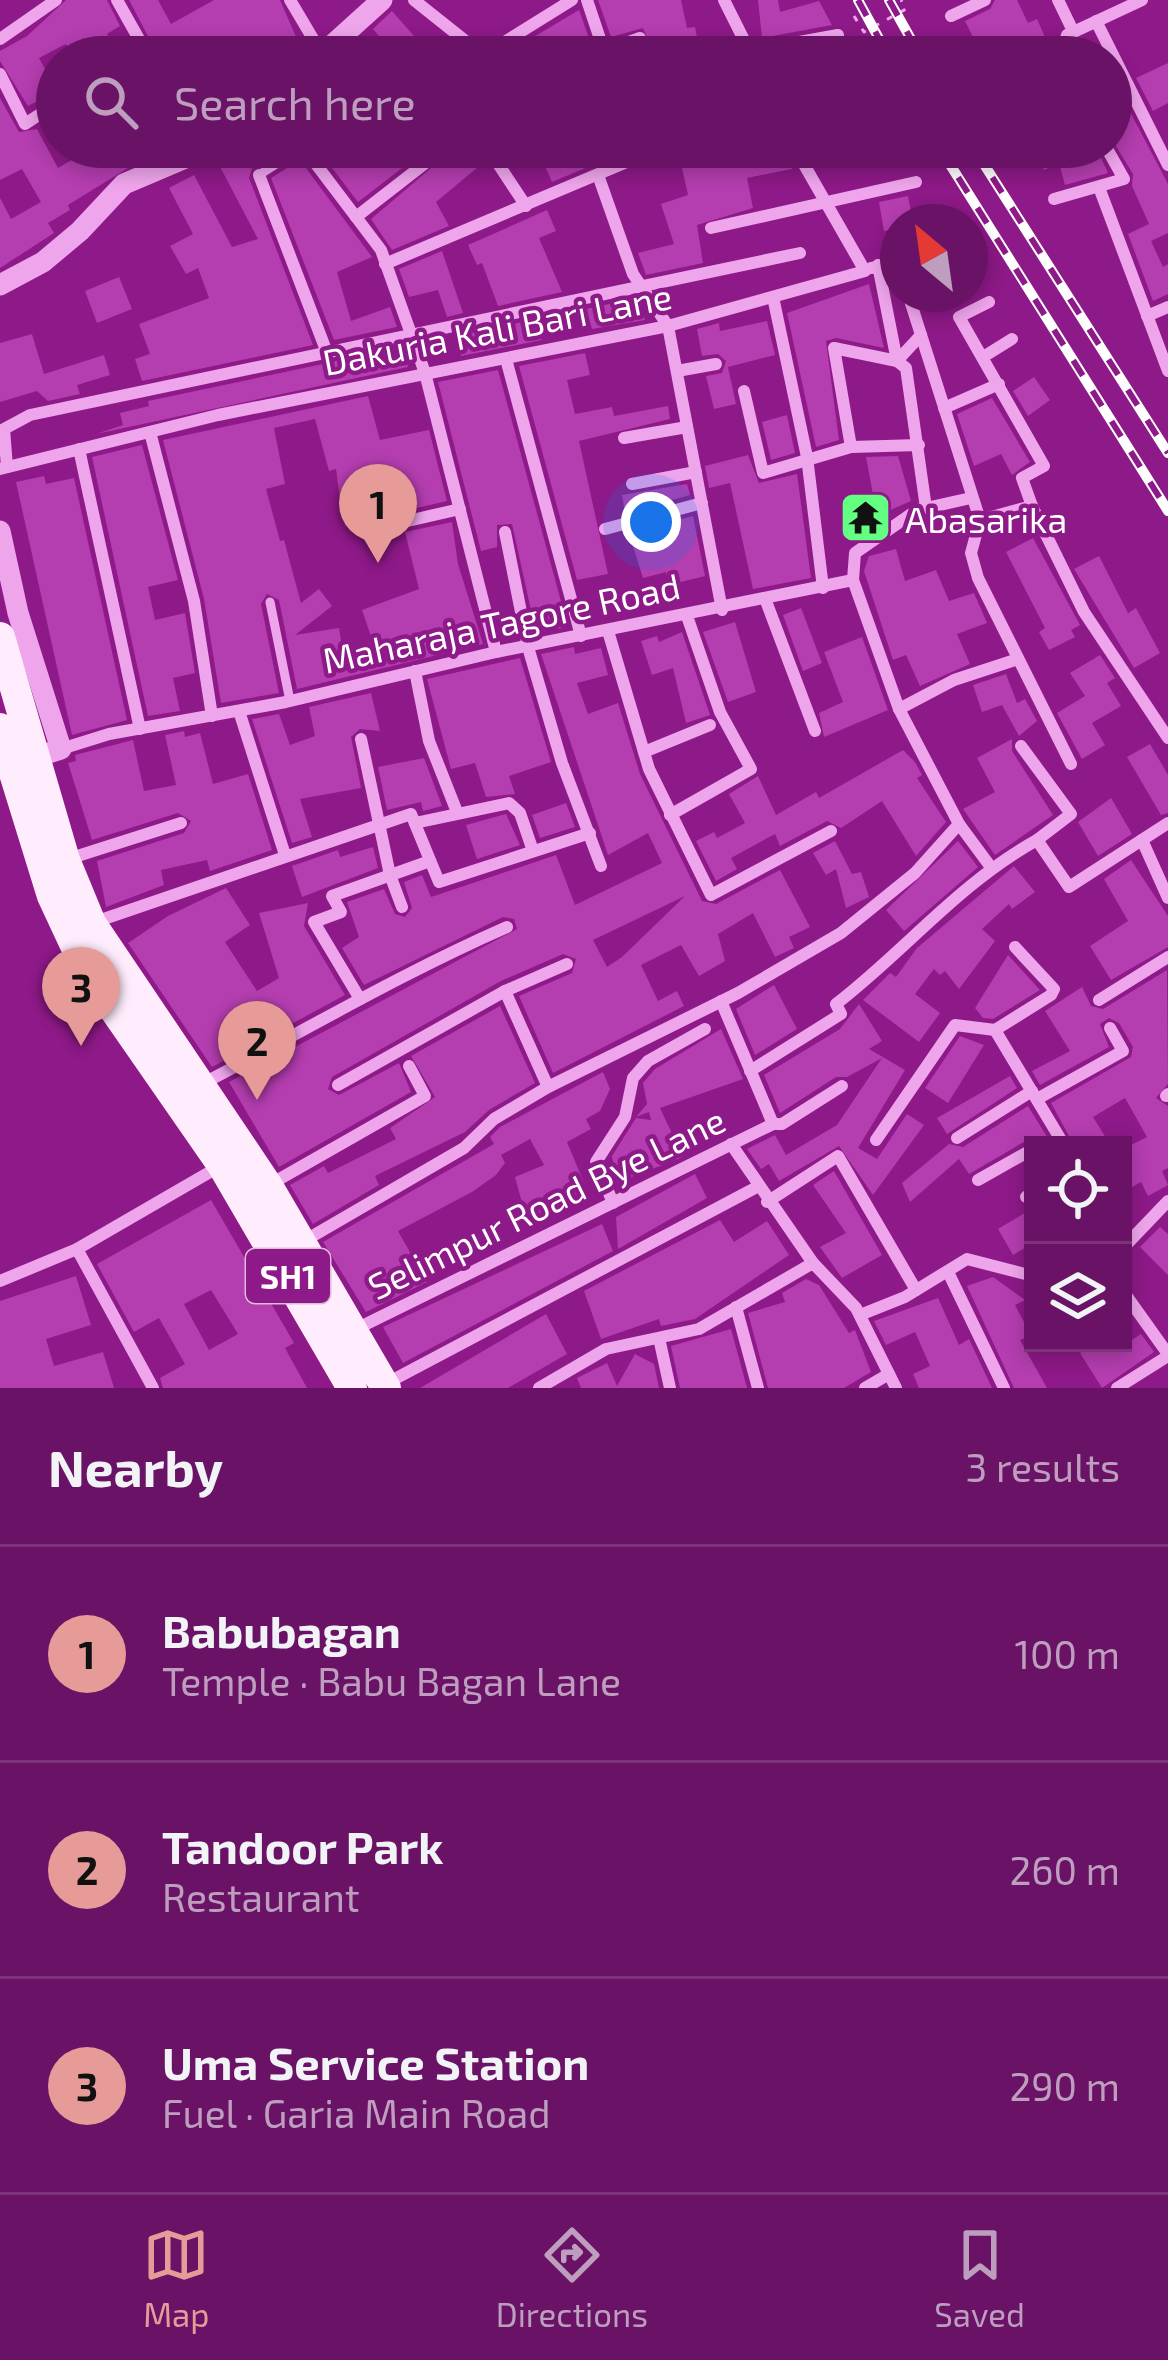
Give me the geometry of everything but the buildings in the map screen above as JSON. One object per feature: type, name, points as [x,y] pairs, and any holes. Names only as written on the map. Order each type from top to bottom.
[{"type":"main road","name":"SH1","points":[[11,644],[52,896],[86,969],[233,1157],[268,1186],[385,1386]]},
{"type":"main road","name":"SH1","points":[[0,728],[27,759],[91,923],[134,994],[202,1084],[233,1157],[352,1388]]},
{"type":"street","points":[[0,39],[56,0]]},
{"type":"street","points":[[117,0],[137,36]]},
{"type":"street","points":[[290,0],[310,36]]},
{"type":"street","points":[[342,36],[357,8],[382,0]]},
{"type":"street","points":[[414,0],[459,36]]},
{"type":"street","points":[[514,36],[572,0]]},
{"type":"street","points":[[587,0],[599,36]]},
{"type":"street","points":[[724,0],[742,36]]},
{"type":"street","points":[[951,16],[985,0]]},
{"type":"street","points":[[1058,0],[1073,31]]},
{"type":"street","points":[[1070,36],[1136,1]]},
{"type":"street","points":[[1096,21],[1104,36]]},
{"type":"street","points":[[829,36],[838,34]]},
{"type":"street","points":[[0,74],[26,124],[36,117]]},
{"type":"street","points":[[1132,93],[1168,165]]},
{"type":"street","points":[[0,285],[55,252],[124,184],[160,168]]},
{"type":"street","points":[[319,168],[385,264],[425,373],[496,652]]},
{"type":"street","points":[[356,217],[419,168]]},
{"type":"street","points":[[501,168],[526,206]]},
{"type":"street","points":[[385,264],[614,168]]},
{"type":"street","points":[[807,168],[872,268],[896,361]]},
{"type":"street","points":[[1054,199],[1100,190],[1124,179],[1118,168]]},
{"type":"street","points":[[259,175],[326,350]]},
{"type":"street","points":[[598,175],[641,286],[668,326],[722,610]]},
{"type":"street","points":[[711,229],[916,182]]},
{"type":"street","points":[[1100,190],[1168,371]]},
{"type":"street","points":[[4,468],[4,429],[30,415],[800,253]]},
{"type":"street","name":"Dakuria Kali Bari Lane","points":[[4,468],[425,373],[668,326],[880,267]]},
{"type":"street","points":[[772,297],[807,457],[823,588]]},
{"type":"street","points":[[1147,316],[1168,307]]},
{"type":"street","points":[[914,312],[980,520],[970,553],[1016,660],[1071,764]]},
{"type":"street","points":[[969,312],[959,317],[1044,466],[1022,478],[1032,506],[1084,612],[1168,738]]},
{"type":"street","points":[[896,361],[921,335]]},
{"type":"street","points":[[983,357],[1012,339]]},
{"type":"street","points":[[851,446],[834,348],[896,361],[906,368],[926,508]]},
{"type":"street","points":[[506,359],[581,636]]},
{"type":"street","points":[[677,371],[716,364]]},
{"type":"street","points":[[944,409],[999,384]]},
{"type":"street","points":[[744,391],[763,473],[851,446],[919,445]]},
{"type":"street","points":[[624,438],[687,428]]},
{"type":"street","points":[[150,432],[194,602],[212,716]]},
{"type":"street","points":[[79,449],[140,729]]},
{"type":"street","points":[[632,484],[696,472]]},
{"type":"street","points":[[971,498],[926,508],[855,553],[853,580],[899,709],[958,824],[990,866]]},
{"type":"street","points":[[605,530],[702,503]]},
{"type":"street","points":[[980,520],[1032,506]]},
{"type":"street","points":[[386,526],[460,509]]},
{"type":"street","points":[[0,531],[11,644]]},
{"type":"street","points":[[506,532],[529,647],[562,763],[601,866]]},
{"type":"street","name":"Maharaja Tagore Road","points":[[27,759],[140,729],[290,701],[496,652],[766,602],[853,580]]},
{"type":"street","points":[[766,602],[815,731]]},
{"type":"street","points":[[670,815],[751,769],[720,712],[687,616]]},
{"type":"street","points":[[608,631],[644,752],[712,895],[831,831]]},
{"type":"street","points":[[899,709],[954,680],[1016,660]]},
{"type":"street","points":[[416,671],[429,741],[457,812]]},
{"type":"street","points":[[238,711],[285,856]]},
{"type":"street","points":[[644,752],[710,725]]},
{"type":"street","points":[[361,739],[390,875],[402,907]]},
{"type":"street","points":[[750,1071],[841,1014],[836,1004],[880,970],[946,901],[1071,814],[1022,746]]},
{"type":"street","points":[[415,823],[509,803],[520,813],[532,848]]},
{"type":"street","points":[[91,923],[411,814],[439,882],[532,848],[590,833]]},
{"type":"street","points":[[65,860],[181,823]]},
{"type":"street","points":[[1037,840],[1069,887],[1168,823]]},
{"type":"street","points":[[300,1243],[464,1148],[494,1119],[548,1087],[721,1001],[842,933],[915,872],[958,824]]},
{"type":"street","points":[[1142,839],[1168,898]]},
{"type":"street","points":[[360,999],[314,922],[341,912],[332,896],[430,860]]},
{"type":"street","points":[[202,1084],[402,973],[508,927]]},
{"type":"street","points":[[876,1140],[955,1025],[995,1030],[1054,989],[1015,947]]},
{"type":"street","points":[[1099,1000],[1168,957]]},
{"type":"street","points":[[338,1085],[505,992],[567,964]]},
{"type":"street","points":[[505,992],[548,1087]]},
{"type":"street","name":"Selimpur Road Bye Lane","points":[[355,1329],[773,1124],[721,1001]]},
{"type":"street","points":[[958,1138],[1123,1051],[1109,1028]]},
{"type":"street","points":[[613,1203],[596,1162],[625,1118],[633,1078],[648,1061],[705,1029]]},
{"type":"street","points":[[995,1030],[1059,1136]]},
{"type":"street","points":[[268,1186],[425,1096],[409,1066]]},
{"type":"street","points":[[773,1124],[782,1124],[842,1086]]},
{"type":"street","points":[[731,1144],[813,1263],[858,1312],[892,1381],[865,1388]]},
{"type":"street","points":[[978,1180],[1024,1154]]},
{"type":"street","points":[[767,1202],[838,1156],[916,1290]]},
{"type":"street","points":[[0,1281],[77,1249],[233,1157]]},
{"type":"street","points":[[385,1386],[757,1187]]},
{"type":"street","points":[[1126,1244],[1165,1210]]},
{"type":"street","points":[[77,1249],[153,1388]]},
{"type":"street","points":[[858,1312],[916,1290],[967,1259],[1024,1274]]},
{"type":"street","points":[[538,1388],[606,1349],[699,1329],[813,1263]]},
{"type":"street","points":[[948,1272],[1004,1388]]},
{"type":"street","points":[[1117,1388],[1168,1355],[1132,1304]]},
{"type":"street","points":[[736,1307],[758,1388]]},
{"type":"street","points":[[659,1338],[670,1388]]},
{"type":"lane","points":[[259,175],[270,168]]},
{"type":"lane","points":[[269,602],[290,701]]},
{"type":"path","points":[[854,16],[864,32],[906,9],[901,0]]},
{"type":"railway","points":[[858,0],[878,36]]},
{"type":"railway","points":[[889,0],[909,36]]},
{"type":"railway","points":[[952,168],[1168,511]]},
{"type":"railway","points":[[986,168],[1168,453]]},
{"type":"place","name":"Abasarika","points":[[866,518]]},
{"type":"place","name":"Babubagan","points":[[378,563]]},
{"type":"place","name":"Uma Service Station","points":[[81,1046]]},
{"type":"place","name":"Tandoor Park","points":[[257,1100]]}]
